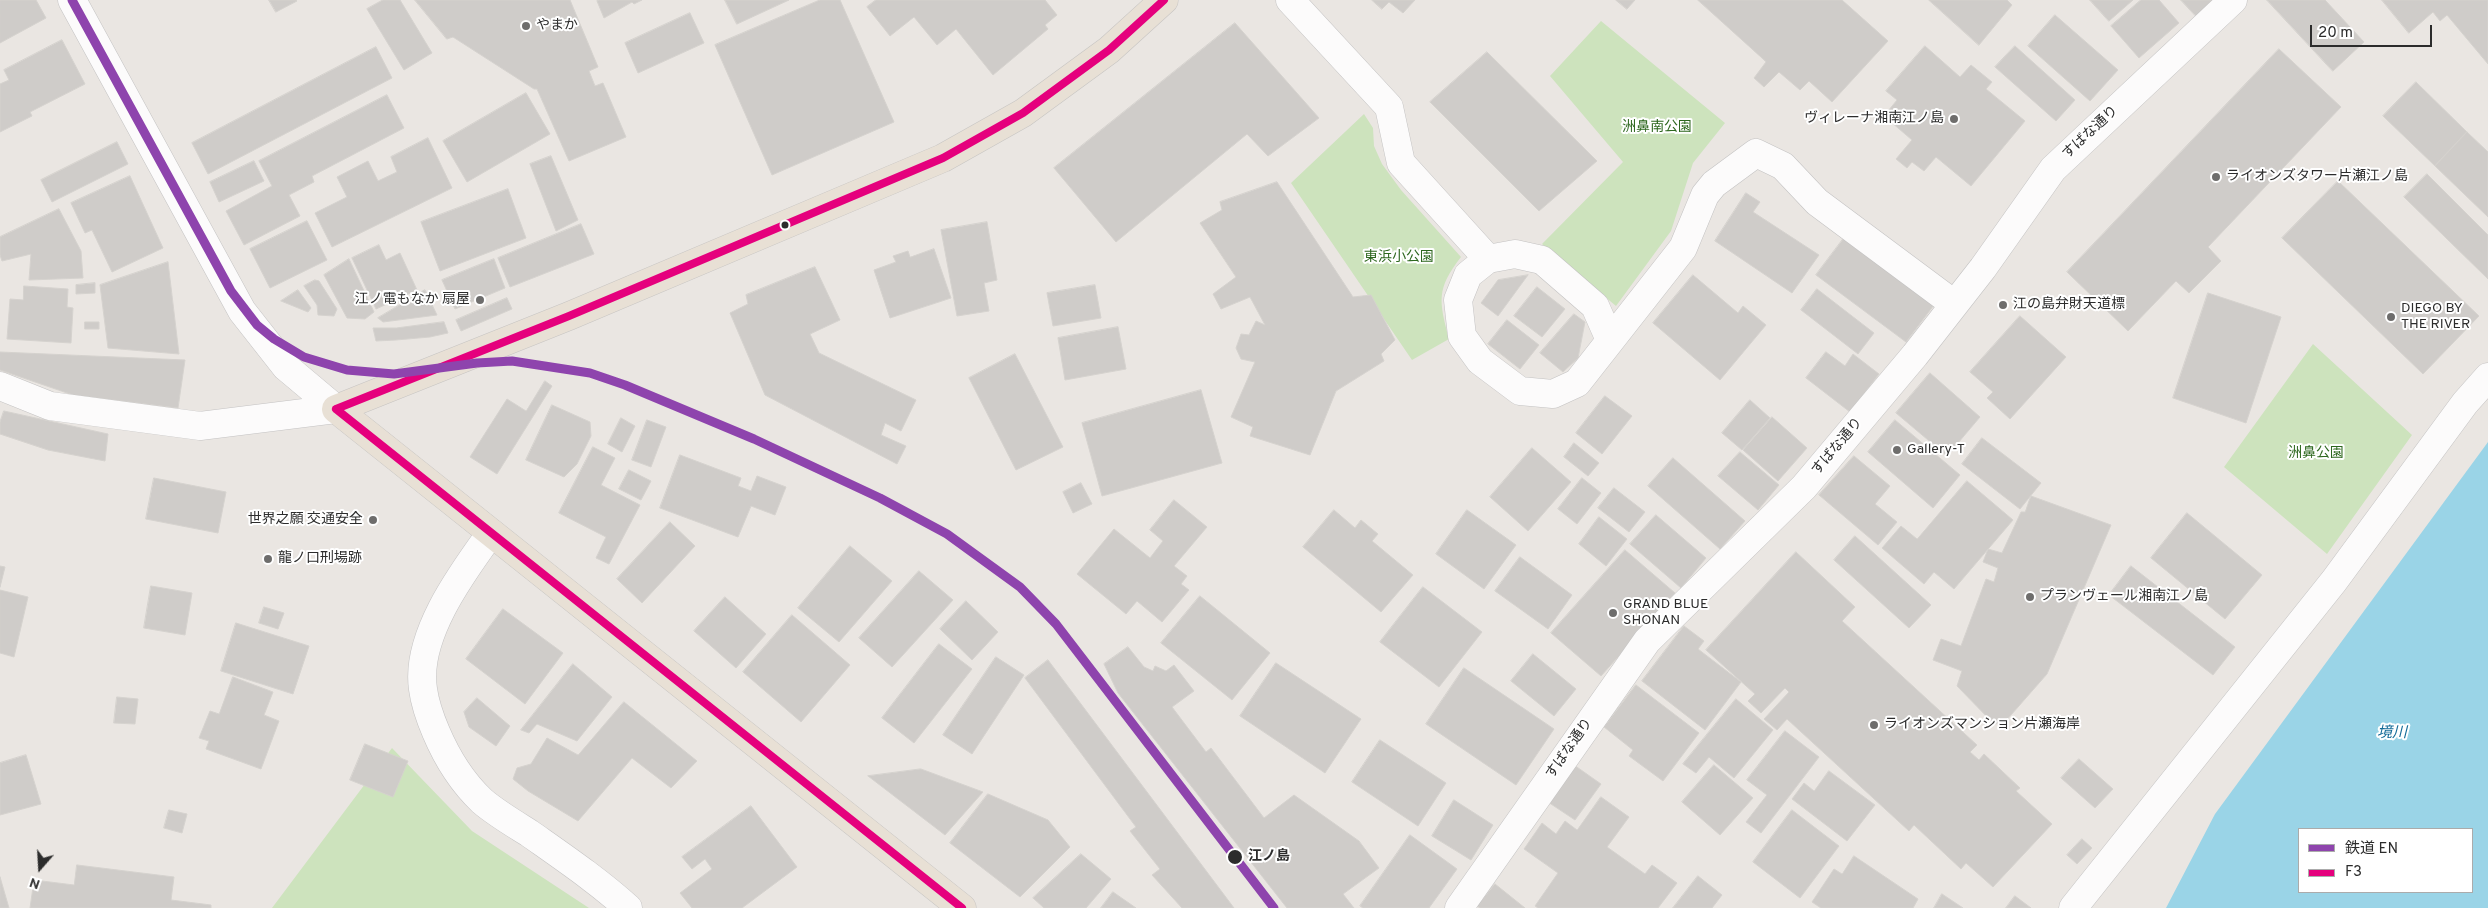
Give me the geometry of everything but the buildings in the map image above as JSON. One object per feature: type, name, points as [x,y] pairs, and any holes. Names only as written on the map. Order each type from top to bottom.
[{"type":"highway","points":[[955,905],[336,410],[578,312],[943,158],[1023,113],[1109,50],[1164,0]]},
{"type":"street","points":[[72,0],[242,311],[286,367],[336,410]]},
{"type":"street","points":[[1290,0],[1389,107],[1401,164],[1488,259]]},
{"type":"street","name":"すばな通り","points":[[1459,908],[1647,641],[1804,487],[1915,355],[1983,268],[2053,169],[2233,0]]},
{"type":"street","points":[[1610,340],[1595,306],[1542,260],[1515,254],[1488,259],[1468,275],[1458,300],[1462,336],[1480,361],[1520,391],[1553,394],[1577,383],[1683,248],[1705,195],[1714,184],[1756,153],[1783,166],[1817,202],[1954,304]]},
{"type":"street","points":[[2077,906],[2334,581],[2465,404],[2488,377]]},
{"type":"street","points":[[0,386],[50,406],[200,426],[336,410]]},
{"type":"street","points":[[491,533],[452,589],[434,627],[424,659],[423,688],[430,717],[442,748],[460,778],[483,802],[597,880],[628,908]]},
{"type":"green space","name":"洲鼻南公園","points":[[1601,21],[1725,123],[1693,163],[1671,231],[1616,306],[1542,244],[1623,162],[1550,76]]},
{"type":"green space","name":"東浜小公園","points":[[1364,114],[1373,128],[1374,146],[1382,164],[1401,190],[1461,257],[1447,278],[1442,296],[1443,315],[1449,339],[1412,360],[1291,183]]},
{"type":"green space","name":"洲鼻公園","points":[[2313,344],[2412,435],[2327,554],[2224,467]]},
{"type":"green space","points":[[392,748],[472,831],[589,908],[272,908]]},
{"type":"water","name":"境川","points":[[2488,442],[2488,908],[2166,908],[2215,814]]},
{"type":"rail line","name":"EN","points":[[72,0],[231,291],[257,325],[274,339],[304,357],[347,370],[394,374],[477,363],[512,361],[590,373],[625,385],[754,439],[880,498],[947,534],[1020,587],[1056,624],[1274,908]]},
{"type":"transit line","name":"F3","points":[[336,409],[569,316],[943,158],[1023,113],[1109,50],[1164,0]]},
{"type":"transit line","name":"F3","points":[[336,409],[962,908]]},
{"type":"place","name":"やまか","points":[[526,26]]},
{"type":"place","name":"ヴィレーナ湘南江ノ島","points":[[1954,119]]},
{"type":"place","name":"ライオンズタワー片瀬江ノ島","points":[[2216,177]]},
{"type":"place","name":"江ノ電もなか 扇屋","points":[[480,300]]},
{"type":"place","name":"江の島弁財天道標","points":[[2003,305]]},
{"type":"place","name":"DIEGO BY THE RIVER","points":[[2391,317]]},
{"type":"place","name":"Gallery-T","points":[[1897,450]]},
{"type":"place","name":"世界之願 交通安全","points":[[373,520]]},
{"type":"place","name":"龍ノ口刑場跡","points":[[268,559]]},
{"type":"place","name":"プランヴェール湘南江ノ島","points":[[2030,597]]},
{"type":"place","name":"GRAND BLUE SHONAN","points":[[1613,613]]},
{"type":"place","name":"ライオンズマンション片瀬海岸","points":[[1874,725]]},
{"type":"place","name":"江ノ島","points":[[1235,857]]}]
